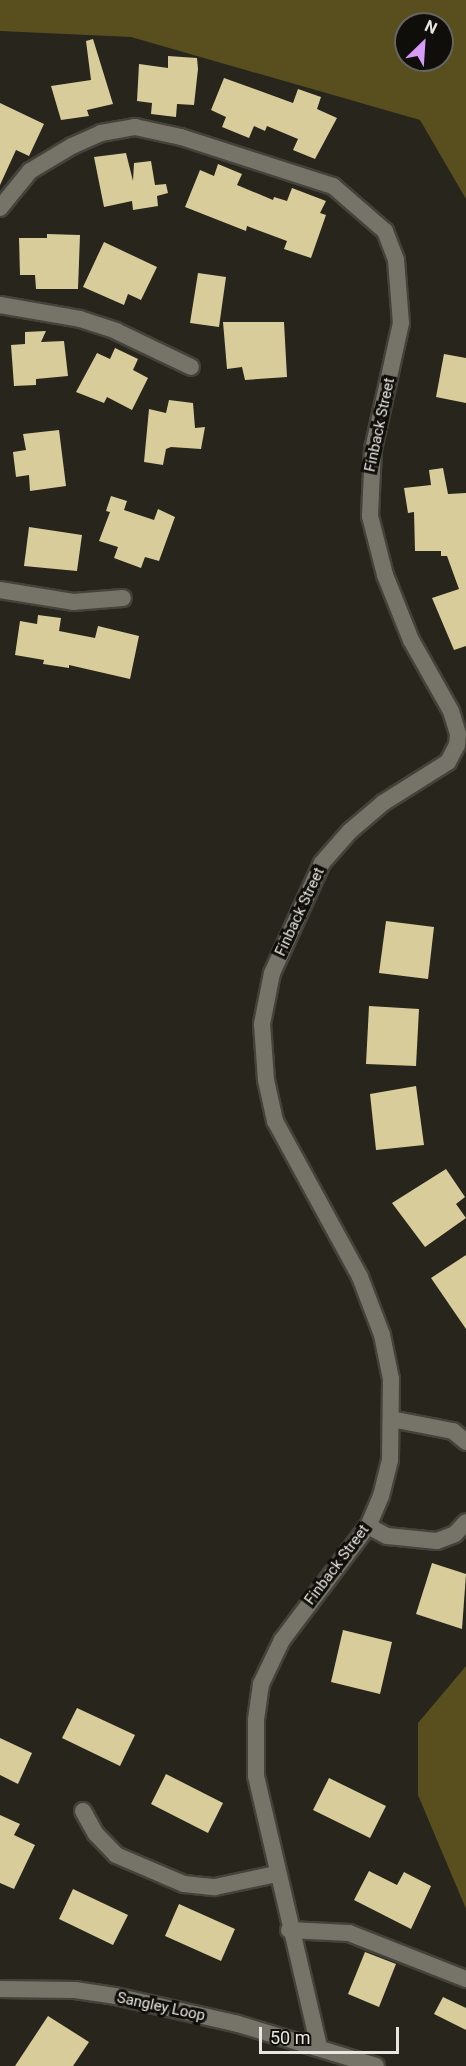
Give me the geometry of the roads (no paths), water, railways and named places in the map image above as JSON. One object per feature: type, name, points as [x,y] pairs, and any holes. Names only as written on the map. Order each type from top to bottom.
[{"type":"street","name":"Finback Street","points":[[0,208],[6,185],[72,146],[101,133],[135,127],[181,136],[333,186],[385,231],[396,260],[401,323],[372,449],[370,516],[385,575],[411,640],[451,711],[461,748],[448,762],[383,803],[350,831],[322,863],[272,973],[262,1024],[266,1080],[275,1121],[360,1277],[382,1335],[391,1379],[390,1460],[381,1496],[368,1526],[282,1640],[261,1684],[256,1720],[256,1776],[289,1930],[319,2046]]},
{"type":"street","points":[[0,305],[80,319],[116,331],[191,367]]},
{"type":"street","points":[[0,590],[74,602],[123,598]]},
{"type":"street","points":[[391,1419],[453,1431],[466,1442]]},
{"type":"street","points":[[368,1526],[387,1536],[437,1542],[455,1534],[466,1522]]},
{"type":"street","points":[[83,1812],[96,1834],[116,1855],[173,1881],[215,1887],[276,1874]]},
{"type":"street","points":[[289,1930],[349,1933],[466,1978]]},
{"type":"street","name":"Sangley Loop","points":[[0,1989],[75,1990],[115,1996],[319,2046],[376,2066]]}]
